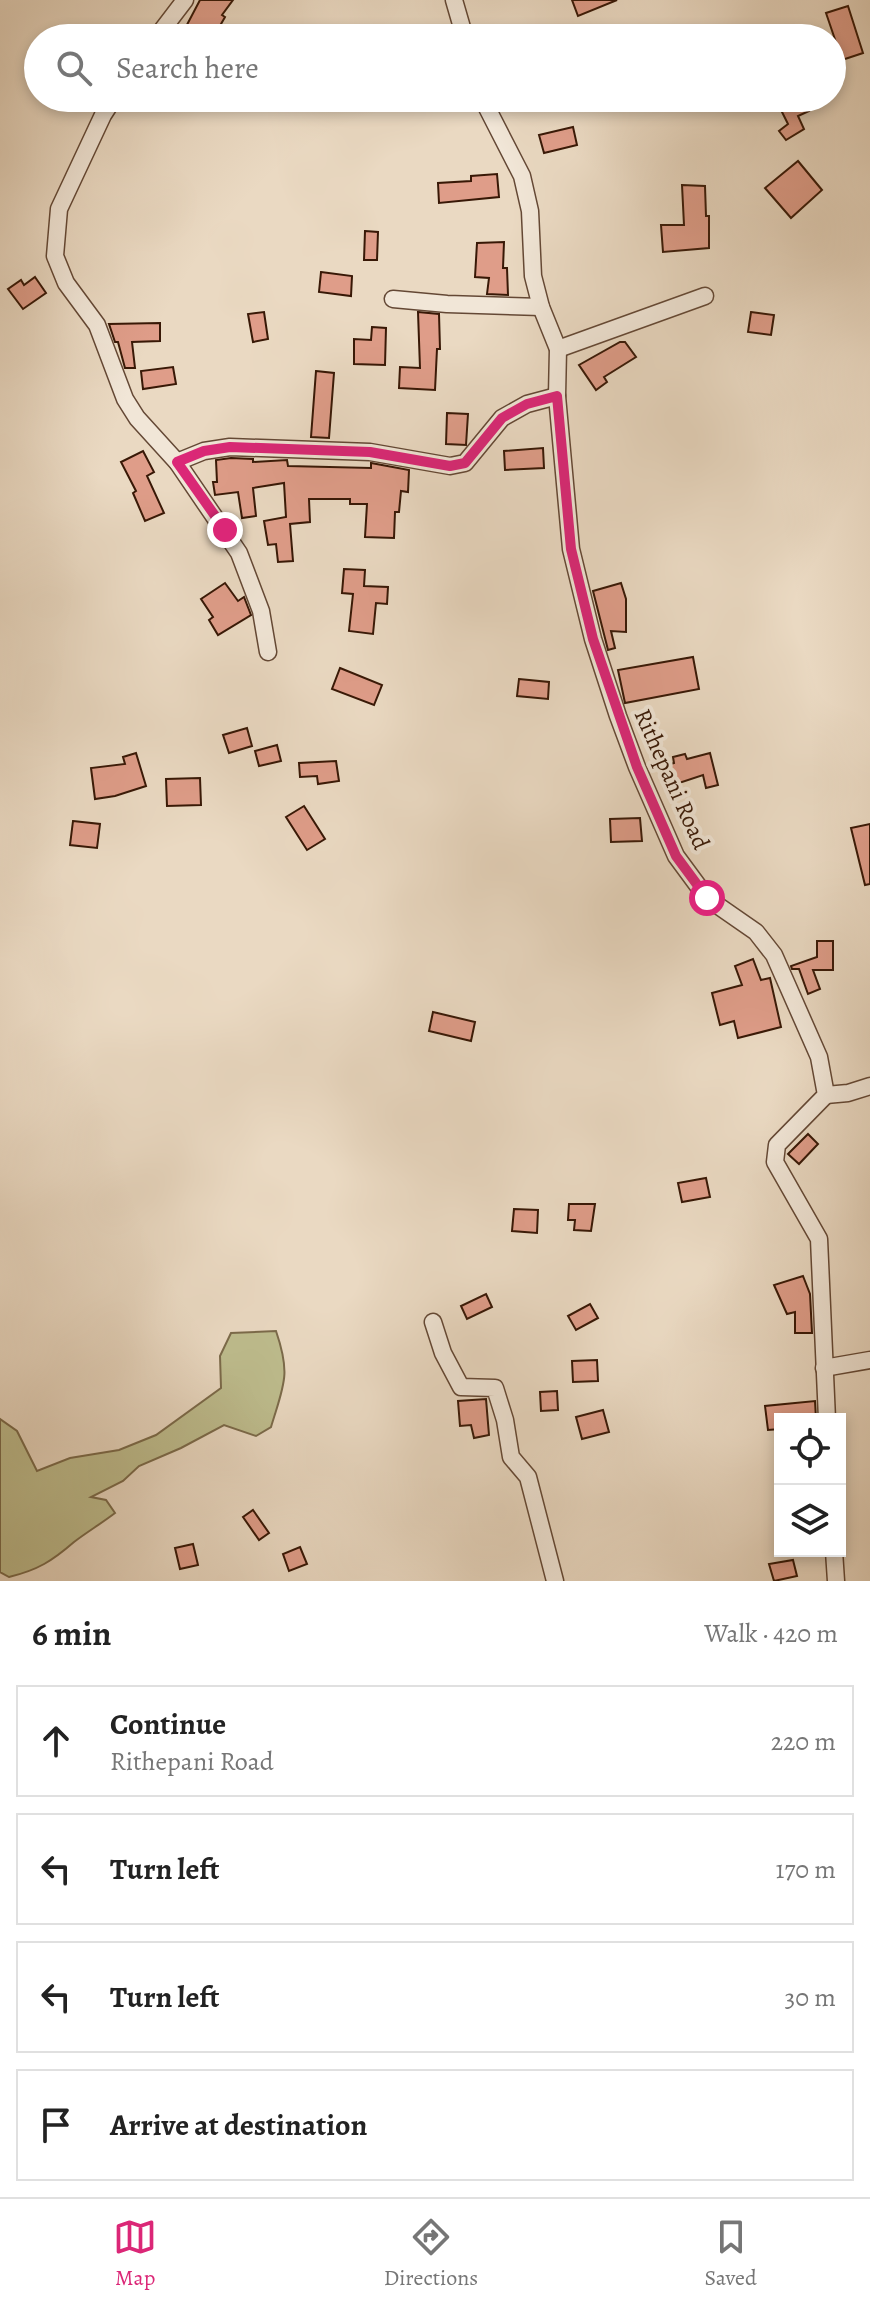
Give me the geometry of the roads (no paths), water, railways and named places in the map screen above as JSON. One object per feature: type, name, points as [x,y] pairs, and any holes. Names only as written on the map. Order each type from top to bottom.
[{"type":"street","points":[[167,24],[185,0]]},
{"type":"street","points":[[454,0],[461,24]]},
{"type":"street","points":[[105,112],[59,209],[55,256],[66,283],[97,325],[125,399],[137,418],[177,462],[239,553],[261,611],[268,652]]},
{"type":"street","name":"Rithepani Road","points":[[489,112],[522,176],[530,211],[533,276],[541,307],[558,349],[557,396],[571,549],[593,639],[637,767],[676,856],[707,898],[756,932],[774,955],[819,1057],[826,1095]]},
{"type":"street","points":[[558,349],[705,296]]},
{"type":"street","points":[[393,299],[541,307]]},
{"type":"street","points":[[177,462],[204,451],[230,447],[370,452],[450,466],[465,463],[502,418],[527,404],[557,396]]},
{"type":"street","points":[[827,1413],[819,1239],[775,1162],[777,1145],[826,1095],[848,1093],[870,1086]]},
{"type":"street","points":[[433,1322],[443,1353],[461,1387],[495,1388],[505,1420],[511,1457],[528,1477],[555,1581]]},
{"type":"street","points":[[824,1368],[870,1360]]},
{"type":"street","points":[[834,1557],[836,1581]]}]
